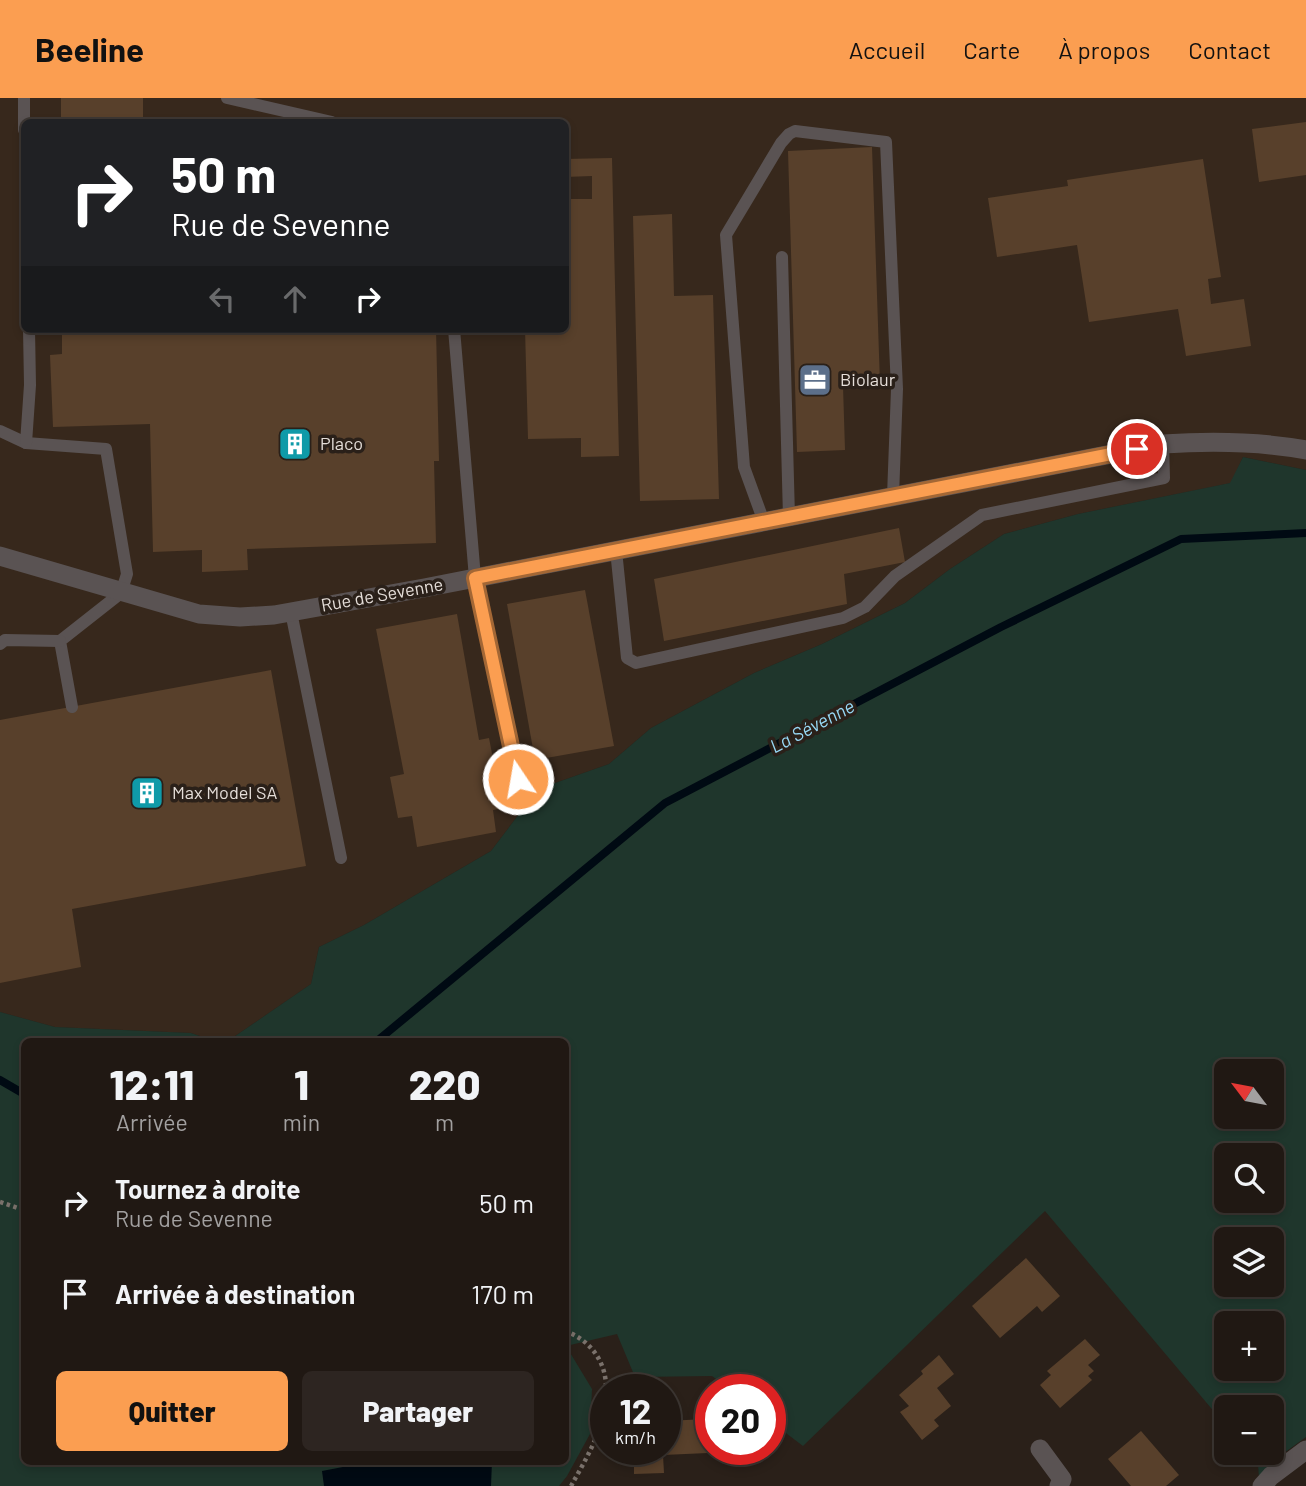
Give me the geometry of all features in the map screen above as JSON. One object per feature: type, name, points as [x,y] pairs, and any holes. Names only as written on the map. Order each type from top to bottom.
[{"type":"street","name":"Rue de Sevenne","points":[[0,556],[198,614],[240,617],[291,612],[475,578],[1163,444],[1245,442],[1306,450]]},
{"type":"street","points":[[1040,1449],[1062,1479],[1059,1486]]},
{"type":"street","points":[[1262,1486],[1306,1450]]},
{"type":"lane","points":[[24,98],[24,119]]},
{"type":"lane","points":[[227,98],[319,119]]},
{"type":"lane","points":[[764,522],[744,467],[726,235],[781,143],[795,131],[886,142],[897,388],[893,496]]},
{"type":"lane","points":[[782,257],[789,517]]},
{"type":"lane","points":[[26,443],[30,385],[29,333]]},
{"type":"lane","points":[[454,333],[475,578],[518,779]]},
{"type":"lane","points":[[0,431],[26,443],[106,449],[127,574],[121,593],[60,641],[5,640],[0,644]]},
{"type":"lane","points":[[616,550],[627,658],[636,663],[844,618],[865,607],[895,576],[982,515],[1164,478],[1163,444]]},
{"type":"lane","points":[[291,612],[341,858]]},
{"type":"lane","points":[[60,641],[72,707]]},
{"type":"path","points":[[0,1202],[21,1209]]},
{"type":"path","points":[[569,1332],[576,1335],[599,1356],[606,1374]]},
{"type":"path","points":[[571,1486],[590,1449]]},
{"type":"shaded area","points":[[0,98],[1306,98],[1306,470],[1243,457],[1231,483],[1078,514],[1004,534],[950,569],[905,603],[822,644],[754,673],[651,728],[609,764],[538,789],[491,851],[364,925],[319,947],[311,984],[232,1038],[205,1038],[191,1033],[55,1027],[0,1012]]},
{"type":"shaded area","points":[[353,1465],[492,1465],[491,1486],[324,1486],[322,1471]]},
{"type":"green space","points":[[1243,457],[1306,470],[1306,1437],[1284,1453],[1284,1395],[1214,1395],[1214,1412],[1045,1211],[803,1446],[786,1433],[786,1374],[681,1376],[681,1374],[634,1374],[617,1334],[569,1345],[569,1038],[232,1038],[311,984],[319,947],[364,925],[491,851],[538,789],[609,764],[651,728],[754,673],[822,644],[905,603],[950,569],[1004,534],[1078,514],[1230,483]]},
{"type":"green space","points":[[0,1012],[55,1027],[191,1033],[205,1038],[21,1038],[21,1465],[569,1465],[569,1351],[590,1386],[590,1434],[559,1486],[0,1486]]},
{"type":"green space","points":[[1258,1465],[1270,1465],[1259,1478]]},
{"type":"building","points":[[61,98],[143,98],[143,119],[61,119]]},
{"type":"building","points":[[1306,122],[1306,175],[1259,182],[1252,129]]},
{"type":"building","points":[[872,147],[880,384],[843,386],[845,450],[797,452],[788,151]]},
{"type":"building","points":[[612,158],[619,456],[581,457],[581,438],[528,439],[525,333],[569,333],[569,199],[592,199],[592,176],[569,177],[569,159]]},
{"type":"building","points":[[1203,159],[1221,277],[1208,279],[1211,304],[1244,299],[1251,346],[1186,356],[1178,309],[1089,322],[1077,245],[997,257],[988,198],[1068,186],[1067,180]]},
{"type":"building","points":[[672,214],[674,296],[713,295],[719,499],[640,501],[633,216]]},
{"type":"building","name":"Placo","points":[[62,333],[436,333],[439,461],[434,461],[436,543],[247,549],[248,570],[202,572],[202,550],[153,552],[150,424],[53,427],[50,355],[62,354]]},
{"type":"building","points":[[899,528],[905,562],[844,574],[847,604],[664,641],[654,579]]},
{"type":"building","points":[[585,590],[614,746],[535,760],[507,604]]},
{"type":"building","points":[[457,614],[479,740],[489,738],[495,769],[502,766],[509,807],[493,810],[496,832],[417,847],[412,816],[398,818],[390,777],[404,774],[376,629]]},
{"type":"building","name":"Max Model SA","points":[[271,670],[306,866],[72,909],[81,967],[0,983],[0,720]]},
{"type":"building","points":[[1026,1258],[1060,1296],[1042,1312],[1037,1306],[1000,1338],[972,1306]]},
{"type":"building","points":[[1085,1339],[1100,1355],[1088,1365],[1094,1371],[1088,1376],[1092,1380],[1060,1408],[1040,1385],[1051,1375],[1047,1371]]},
{"type":"building","points":[[939,1355],[954,1374],[937,1388],[951,1406],[934,1420],[939,1426],[922,1440],[900,1412],[909,1406],[899,1395],[923,1374],[921,1371]]},
{"type":"building","points":[[681,1420],[695,1420],[695,1454],[681,1454]]},
{"type":"building","points":[[1141,1431],[1179,1475],[1166,1486],[1131,1486],[1108,1459]]},
{"type":"building","points":[[634,1465],[664,1465],[664,1473],[634,1474]]},
{"type":"waterway","name":"La Sévenne","points":[[381,1038],[665,803],[1001,627],[1181,539],[1306,533]]},
{"type":"waterway","name":"La Sévenne","points":[[0,1080],[21,1092]]},
{"type":"place","name":"Biolaur","points":[[815,380]]},
{"type":"place","name":"Placo","points":[[295,444]]},
{"type":"place","name":"Max Model SA","points":[[147,793]]},
{"type":"route","points":[[518,779],[475,578],[1137,449]]}]
